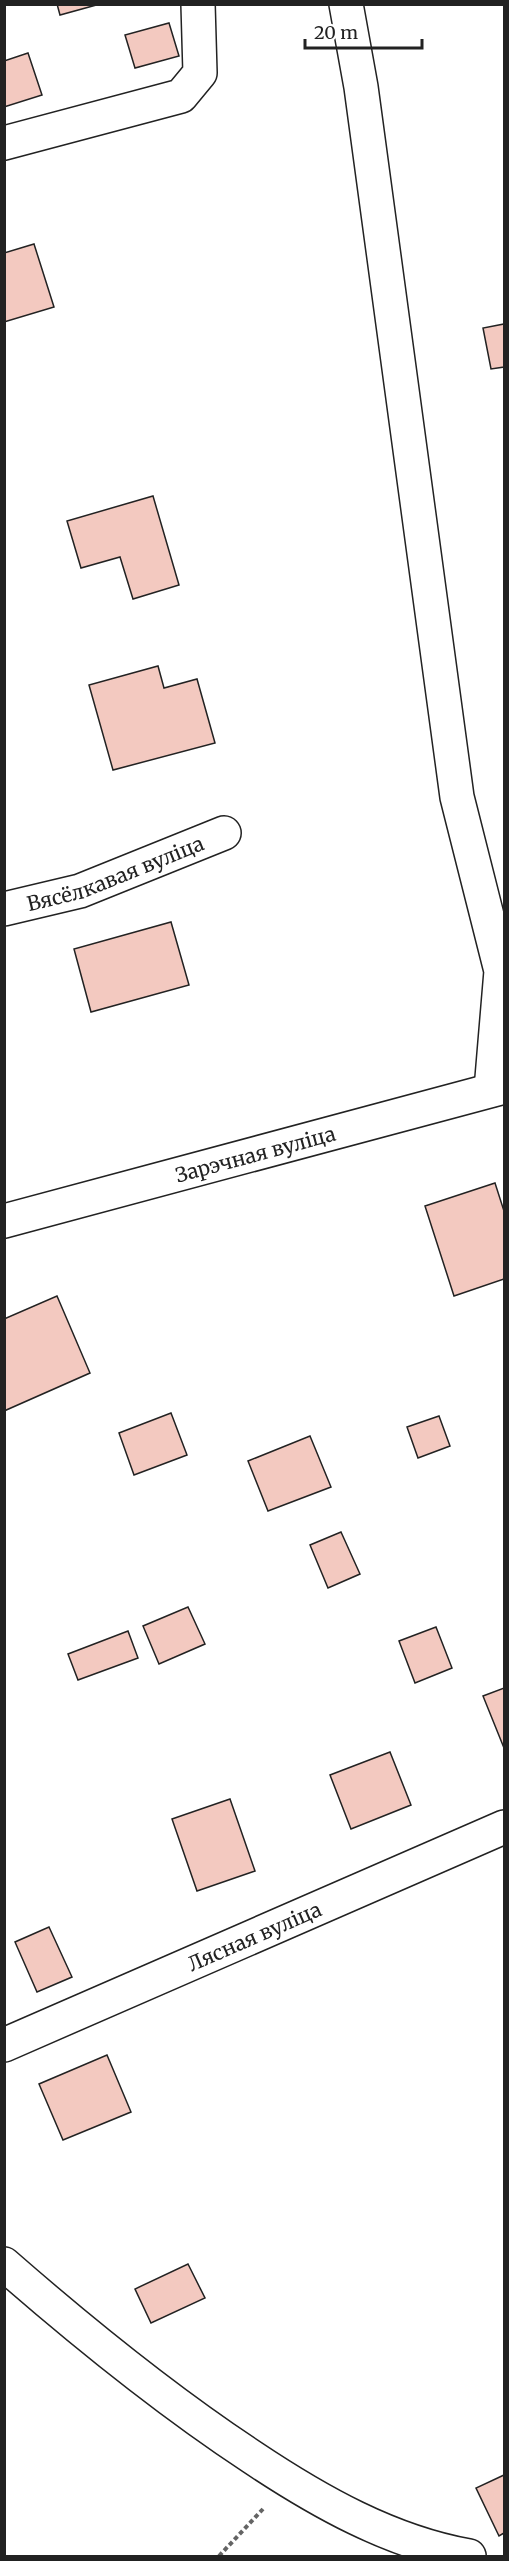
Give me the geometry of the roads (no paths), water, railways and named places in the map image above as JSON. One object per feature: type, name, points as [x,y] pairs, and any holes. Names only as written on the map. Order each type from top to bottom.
[{"type":"street","points":[[4,143],[181,96],[200,73],[198,4]]},
{"type":"street","points":[[346,4],[361,87],[457,797],[503,970],[498,1088]]},
{"type":"street","name":"Вясёлкавая вуліца","points":[[4,909],[80,891],[224,833]]},
{"type":"street","name":"Зарэчная вуліца","points":[[4,1221],[498,1088]]},
{"type":"street","name":"Лясная вуліца","points":[[4,2045],[504,1827]]},
{"type":"street","points":[[4,2264],[75,2326],[200,2423],[289,2481],[363,2522],[433,2550],[469,2556]]}]
